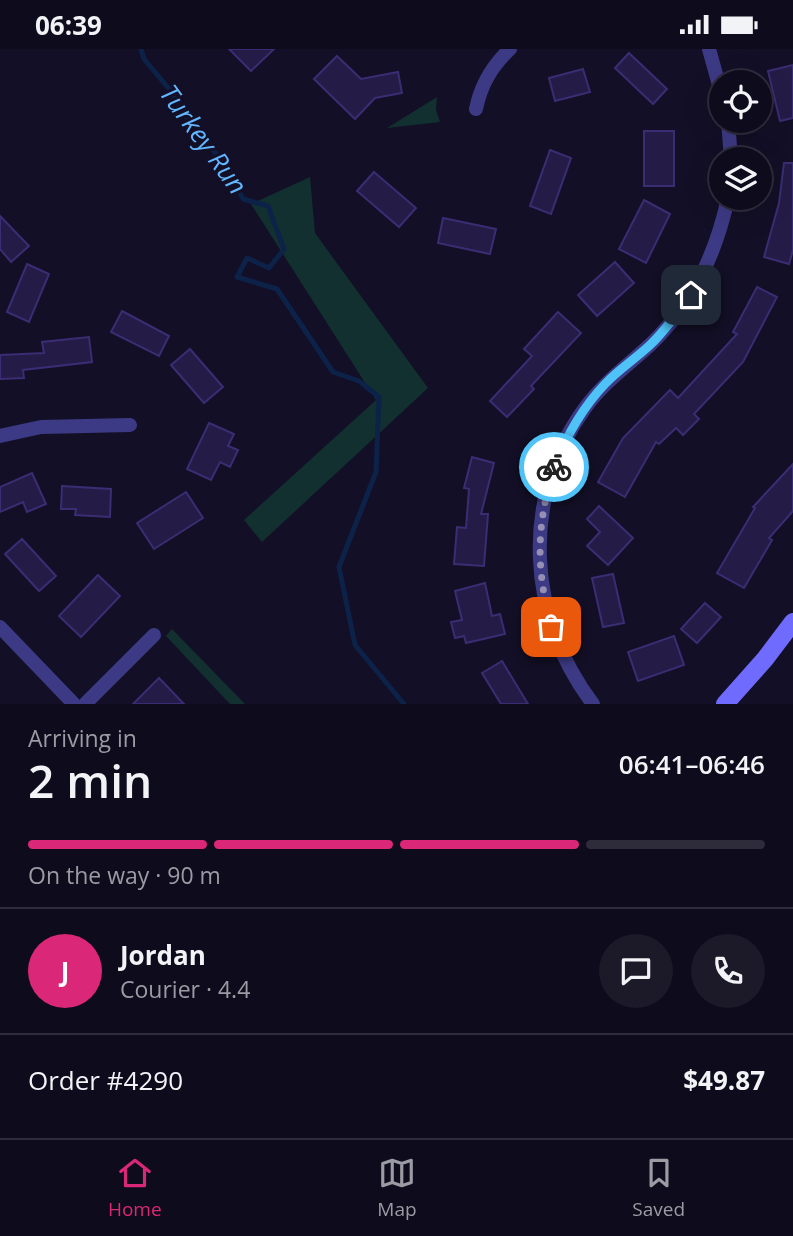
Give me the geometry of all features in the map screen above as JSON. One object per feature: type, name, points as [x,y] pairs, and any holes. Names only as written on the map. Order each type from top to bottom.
[{"type":"main road","points":[[725,704],[793,622]]},
{"type":"street","points":[[476,109],[484,81],[495,64],[510,49]]},
{"type":"street","points":[[709,49],[715,70]]},
{"type":"street","points":[[593,704],[563,657],[551,627],[543,595],[539,566],[544,499],[566,439],[585,408],[605,384],[664,330],[691,295],[709,260],[725,210]]},
{"type":"street","points":[[0,436],[41,427],[130,425]]},
{"type":"street","points":[[0,627],[74,704]]},
{"type":"street","points":[[85,704],[154,635]]},
{"type":"green space","points":[[437,97],[436,110],[440,122],[387,128]]},
{"type":"green space","points":[[310,177],[315,233],[428,388],[262,542],[244,520],[376,400],[251,204]]},
{"type":"green space","points":[[172,629],[245,704],[230,704],[166,636]]},
{"type":"building","points":[[229,49],[274,49],[251,71]]},
{"type":"building","points":[[629,53],[667,89],[653,104],[615,68]]},
{"type":"building","points":[[337,56],[361,79],[398,72],[402,93],[375,98],[355,119],[314,79]]},
{"type":"building","points":[[793,65],[793,118],[780,121],[772,88],[772,70]]},
{"type":"building","points":[[583,69],[590,92],[555,101],[549,78]]},
{"type":"building","points":[[644,131],[674,131],[674,186],[644,186]]},
{"type":"building","points":[[550,150],[571,158],[551,214],[530,206]]},
{"type":"building","points":[[784,163],[793,163],[793,250],[789,264],[764,257],[779,203]]},
{"type":"building","points":[[374,172],[416,208],[399,227],[357,191]]},
{"type":"building","points":[[644,200],[670,214],[646,263],[619,249]]},
{"type":"building","points":[[0,216],[29,246],[11,262],[0,249]]},
{"type":"building","points":[[443,218],[496,229],[490,254],[438,243]]},
{"type":"building","points":[[615,262],[634,283],[597,316],[578,295]]},
{"type":"building","points":[[27,264],[49,274],[29,322],[7,312]]},
{"type":"building","points":[[757,287],[777,297],[743,362],[694,414],[699,419],[683,435],[676,428],[659,444],[656,442],[625,497],[598,482],[623,438],[670,390],[678,398],[737,334],[733,332]]},
{"type":"building","points":[[122,311],[169,336],[159,356],[111,332]]},
{"type":"building","points":[[558,312],[581,333],[531,386],[534,389],[507,417],[490,401],[532,356],[524,349]]},
{"type":"building","points":[[89,337],[92,362],[23,370],[24,378],[0,379],[0,355],[44,353],[42,342]]},
{"type":"building","points":[[190,349],[223,387],[204,403],[171,365]]},
{"type":"building","points":[[209,423],[234,434],[228,446],[238,450],[230,467],[220,462],[211,480],[187,469]]},
{"type":"building","points":[[472,457],[494,463],[481,514],[488,514],[484,566],[454,564],[457,527],[466,528],[469,489],[464,488]]},
{"type":"building","points":[[793,464],[793,511],[769,538],[772,540],[744,588],[717,573],[755,508],[753,507]]},
{"type":"building","points":[[32,473],[46,504],[27,512],[23,502],[0,512],[0,487]]},
{"type":"building","points":[[62,486],[111,489],[110,517],[75,515],[76,509],[61,509]]},
{"type":"building","points":[[186,492],[203,518],[154,549],[137,523]]},
{"type":"building","points":[[599,506],[633,538],[608,565],[587,546],[600,532],[587,519]]},
{"type":"building","points":[[22,539],[56,576],[39,591],[5,554]]},
{"type":"building","points":[[613,574],[624,623],[603,627],[592,578]]},
{"type":"building","points":[[98,575],[120,596],[81,637],[59,616]]},
{"type":"building","points":[[485,583],[492,616],[500,614],[505,634],[466,643],[464,636],[455,638],[451,622],[462,620],[455,591]]},
{"type":"building","points":[[705,603],[721,617],[697,643],[681,629]]},
{"type":"building","points":[[674,636],[684,665],[638,681],[628,652]]},
{"type":"building","points":[[502,661],[528,704],[501,704],[482,673]]},
{"type":"building","points":[[159,678],[184,704],[133,704]]},
{"type":"waterway","name":"Turkey Run","points":[[141,49],[144,59],[170,90],[194,130],[226,164],[243,199],[268,206],[284,249],[269,268],[247,258],[237,277],[277,289],[333,372],[359,381],[379,397],[376,472],[339,567],[355,645],[404,704]]},
{"type":"way so far","points":[[551,627],[543,595],[539,548],[544,499],[554,467]]},
{"type":"route","points":[[554,467],[566,439],[585,408],[605,384],[649,346],[691,295]]}]
